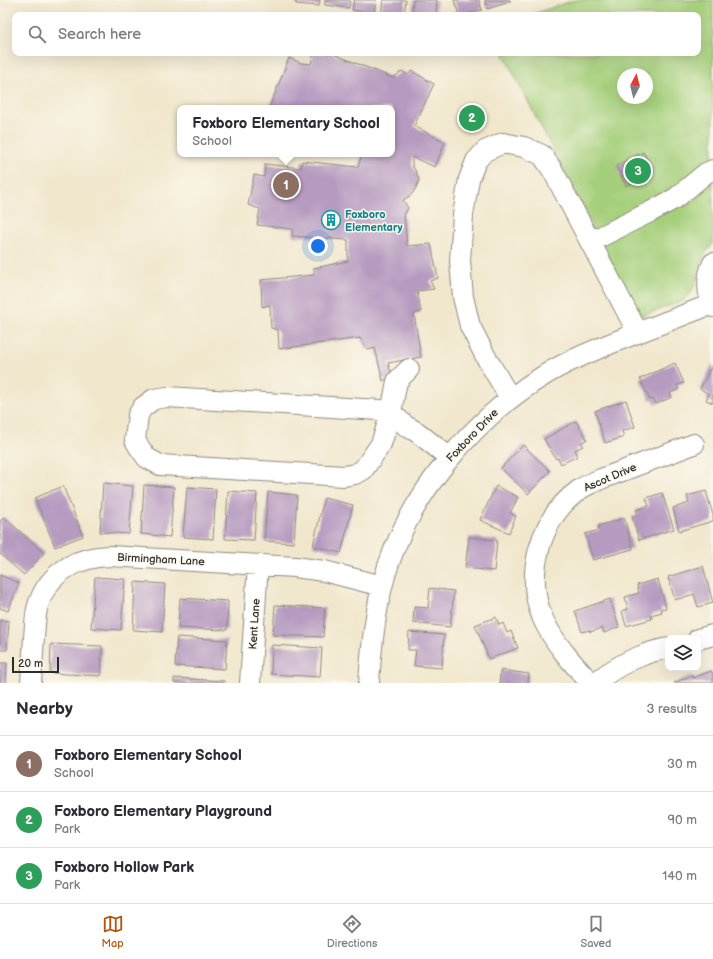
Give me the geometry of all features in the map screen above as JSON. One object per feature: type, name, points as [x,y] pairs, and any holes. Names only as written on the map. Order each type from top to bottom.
[{"type":"street","points":[[510,398],[470,326],[462,297],[460,261],[463,215],[469,178],[476,161],[485,151],[503,143],[524,147],[542,155],[553,171],[638,333]]},
{"type":"street","points":[[590,242],[676,198],[706,173],[713,170]]},
{"type":"street","points":[[712,306],[708,286],[713,263]]},
{"type":"street","name":"Foxboro Drive","points":[[369,683],[371,647],[374,627],[382,586],[394,551],[408,521],[440,469],[467,438],[485,419],[510,398],[549,372],[638,333],[712,306]]},
{"type":"street","points":[[409,369],[397,381],[391,413],[381,444],[363,470],[355,474],[344,476],[160,465],[146,458],[135,440],[138,415],[143,407],[154,399],[168,397],[380,410],[391,413],[406,426],[417,432],[450,458]]},
{"type":"street","name":"Ascot Drive","points":[[591,683],[558,644],[543,619],[538,605],[535,577],[536,564],[544,536],[558,511],[579,490],[590,483],[694,444]]},
{"type":"street","name":"Birmingham Lane","points":[[31,683],[36,610],[40,600],[45,590],[59,573],[68,566],[88,558],[110,556],[310,568],[382,586]]},
{"type":"street","name":"Kent Lane","points":[[250,683],[258,565]]},
{"type":"street","points":[[701,638],[713,635]]},
{"type":"street","points":[[594,683],[606,674],[631,660],[642,655],[665,649]]},
{"type":"green space","points":[[574,0],[713,0],[713,244],[705,254],[695,285],[690,294],[683,301],[639,317],[505,56],[701,56],[701,12],[539,12]]},
{"type":"building","points":[[296,0],[320,0],[319,6],[296,4]]},
{"type":"building","points":[[325,0],[350,0],[349,8],[325,5]]},
{"type":"building","points":[[354,0],[376,0],[374,12],[352,10]]},
{"type":"building","points":[[383,0],[406,0],[404,12],[381,12]]},
{"type":"building","points":[[413,0],[437,0],[436,12],[412,12]]},
{"type":"building","points":[[454,0],[479,0],[482,10],[474,12],[458,12]]},
{"type":"building","points":[[485,0],[510,0],[510,2],[487,9]]},
{"type":"building","name":"Foxboro Elementary","points":[[313,56],[338,56],[393,78],[402,71],[407,75],[412,71],[434,84],[414,126],[445,142],[435,167],[412,157],[412,165],[419,180],[411,195],[403,200],[408,208],[404,215],[407,246],[431,244],[438,278],[430,281],[434,289],[417,291],[421,312],[414,314],[421,357],[388,363],[392,376],[383,381],[375,348],[368,350],[360,338],[279,349],[278,330],[271,328],[270,305],[262,307],[261,280],[314,275],[314,268],[348,261],[348,240],[292,236],[293,229],[257,225],[260,209],[248,205],[254,175],[264,177],[265,164],[301,168],[302,161],[358,167],[361,157],[395,157],[395,105],[270,105],[289,58],[301,63],[311,64]]},
{"type":"building","points":[[643,152],[654,171],[626,186],[616,166]]},
{"type":"building","points":[[675,363],[684,383],[677,385],[679,389],[670,393],[672,397],[656,404],[653,399],[650,400],[640,379]]},
{"type":"building","points":[[712,365],[713,403],[706,400],[709,394],[700,389]]},
{"type":"building","points":[[626,400],[635,427],[622,431],[624,437],[605,443],[595,411]]},
{"type":"building","points":[[576,421],[587,439],[581,443],[583,446],[575,450],[578,456],[561,464],[558,458],[556,459],[544,439]]},
{"type":"building","points":[[523,445],[550,471],[528,494],[501,468]]},
{"type":"building","points":[[103,483],[133,486],[129,534],[100,532]]},
{"type":"building","points":[[144,485],[174,487],[170,537],[141,534]]},
{"type":"building","points":[[63,486],[83,536],[55,547],[35,498]]},
{"type":"building","points":[[496,486],[518,497],[510,513],[516,516],[509,533],[480,520]]},
{"type":"building","points":[[187,487],[216,489],[213,539],[183,537]]},
{"type":"building","points":[[228,491],[257,493],[254,540],[225,539]]},
{"type":"building","points":[[706,491],[713,515],[713,521],[679,531],[673,508],[689,503],[687,496]]},
{"type":"building","points":[[268,492],[297,495],[294,543],[264,541]]},
{"type":"building","points":[[662,493],[674,529],[639,540],[632,517],[638,515],[636,510],[649,506],[646,498]]},
{"type":"building","points":[[324,498],[353,505],[341,553],[313,546]]},
{"type":"building","points":[[4,517],[44,553],[24,575],[0,554],[0,521]]},
{"type":"building","points":[[624,518],[633,549],[593,560],[585,534],[599,530],[598,526]]},
{"type":"building","points":[[469,537],[497,540],[494,571],[465,568]]},
{"type":"building","points":[[703,566],[713,603],[698,607],[694,594],[675,600],[668,577]]},
{"type":"building","points":[[0,575],[19,583],[8,611],[0,608]]},
{"type":"building","points":[[95,577],[125,579],[121,630],[91,628]]},
{"type":"building","points":[[658,579],[666,608],[661,609],[662,612],[651,615],[652,619],[626,626],[622,611],[628,609],[625,597],[639,593],[637,585]]},
{"type":"building","points":[[135,582],[165,584],[162,632],[133,630]]},
{"type":"building","points":[[430,588],[454,591],[450,627],[413,623],[414,607],[428,608]]},
{"type":"building","points":[[180,598],[228,601],[227,630],[178,628]]},
{"type":"building","points":[[610,599],[619,627],[604,633],[602,628],[590,632],[589,630],[582,632],[575,611]]},
{"type":"building","points":[[275,605],[325,608],[323,637],[273,635]]},
{"type":"building","points":[[496,617],[499,625],[503,623],[507,633],[511,631],[518,648],[489,659],[475,625]]},
{"type":"building","points":[[0,620],[9,621],[7,650],[0,650]]},
{"type":"building","points":[[409,632],[444,635],[442,668],[414,666],[416,650],[408,650]]},
{"type":"building","points":[[177,637],[227,640],[225,669],[175,666]]},
{"type":"building","points":[[51,644],[102,646],[101,676],[50,673]]},
{"type":"building","points":[[272,645],[322,648],[320,677],[271,674]]},
{"type":"building","points":[[0,663],[7,663],[6,683],[0,683]]},
{"type":"building","points":[[501,670],[529,674],[528,683],[499,683]]},
{"type":"building","points":[[711,671],[713,674],[713,683],[674,683],[692,675],[693,678]]},
{"type":"building","points":[[174,678],[224,681],[224,683],[174,683]]},
{"type":"place","name":"Foxboro Elementary Playground","points":[[472,118]]},
{"type":"place","name":"Foxboro Hollow Park","points":[[638,171]]},
{"type":"place","name":"Foxboro Elementary School","points":[[286,185]]},
{"type":"place","name":"Foxboro Elementary","points":[[331,220]]}]
